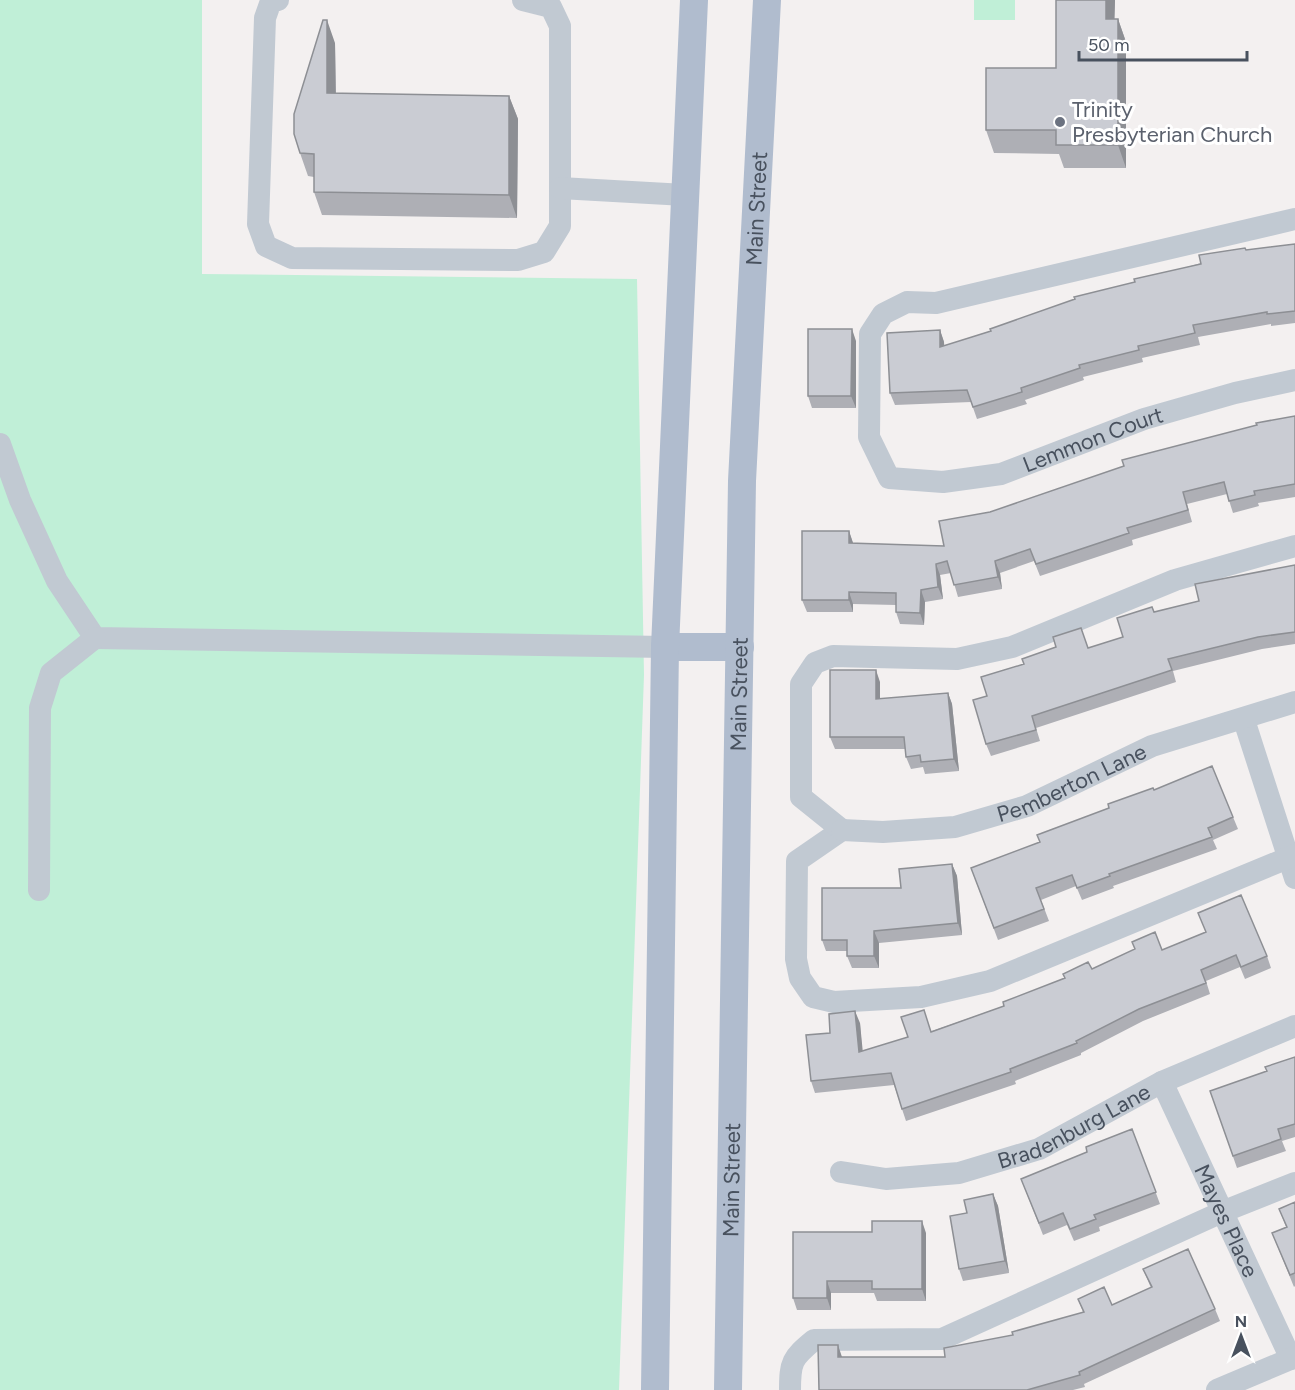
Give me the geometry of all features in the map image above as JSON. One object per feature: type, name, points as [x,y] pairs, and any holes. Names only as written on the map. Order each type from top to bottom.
[{"type":"main road","points":[[655,1390],[665,647],[694,0]]},
{"type":"main road","name":"Main Street","points":[[728,1390],[742,481],[767,0]]},
{"type":"main road","points":[[665,647],[740,647]]},
{"type":"street","points":[[278,0],[271,1],[265,18],[258,224],[266,246],[292,258],[518,260],[544,252],[560,226],[560,26],[551,7],[523,0]]},
{"type":"street","points":[[560,188],[685,195]]},
{"type":"street","name":"Lemmon Court","points":[[1295,219],[936,303],[907,302],[883,314],[870,334],[869,437],[889,478],[943,482],[1001,474],[1144,419],[1235,393],[1295,380]]},
{"type":"street","points":[[0,444],[20,500],[57,581],[95,638]]},
{"type":"street","points":[[1244,720],[1293,864],[990,981],[921,997],[834,1002],[813,997],[800,978],[796,959],[797,861],[842,830],[801,797],[801,684],[815,663],[833,656],[957,658],[1012,647],[1174,580],[1295,546]]},
{"type":"street","points":[[39,890],[40,708],[51,673],[95,638],[665,647]]},
{"type":"street","name":"Pemberton Lane","points":[[842,830],[883,832],[955,827],[1027,806],[1152,746],[1244,720],[1295,702]]},
{"type":"street","name":"Bradenburg Lane","points":[[842,1172],[886,1179],[959,1173],[1039,1149],[1162,1082],[1295,1026]]},
{"type":"street","name":"Mayes Place","points":[[1162,1082],[1293,1358]]},
{"type":"street","points":[[790,1390],[790,1366],[797,1354],[814,1341],[942,1339],[1222,1212],[1295,1183]]},
{"type":"street","points":[[1216,1390],[1293,1358]]},
{"type":"green space","points":[[0,0],[202,0],[202,274],[637,279],[644,675],[619,1390],[0,1390]]},
{"type":"green space","points":[[974,0],[1015,0],[1015,20],[974,20]]},
{"type":"building","name":"Trinity Presbyterian Church","points":[[1056,0],[1106,0],[1106,19],[1118,19],[1118,145],[1056,145],[1056,130],[986,130],[986,68],[1056,68]]},
{"type":"building","points":[[323,20],[327,20],[327,93],[509,96],[509,195],[314,192],[314,154],[300,153],[294,134],[294,114]]},
{"type":"building","points":[[1295,244],[1295,311],[1267,314],[1267,312],[1193,325],[1195,333],[1138,346],[1139,350],[1079,365],[1080,368],[1021,388],[1022,392],[973,407],[967,390],[890,393],[887,333],[940,330],[940,347],[991,331],[990,329],[1075,299],[1074,297],[1135,282],[1134,279],[1201,264],[1199,255]]},
{"type":"building","points":[[808,329],[852,329],[851,396],[808,396]]},
{"type":"building","points":[[1295,416],[1295,484],[1254,491],[1255,495],[1229,501],[1224,482],[1183,492],[1188,510],[1127,528],[1129,533],[1036,564],[1030,549],[995,561],[998,577],[954,585],[947,561],[936,564],[938,587],[921,590],[920,613],[896,612],[896,593],[849,592],[849,600],[802,600],[802,531],[849,531],[849,543],[944,546],[939,521],[990,512],[1124,466],[1122,460],[1257,425],[1256,423]]},
{"type":"building","points":[[1295,565],[1295,632],[1258,637],[1168,659],[1172,670],[1032,716],[1036,730],[986,744],[973,700],[987,696],[981,677],[1024,664],[1022,659],[1056,647],[1053,637],[1081,628],[1088,648],[1123,637],[1117,618],[1152,607],[1154,612],[1199,601],[1195,584]]},
{"type":"building","points":[[830,670],[876,670],[876,699],[948,693],[954,759],[921,762],[920,755],[906,757],[904,737],[830,737]]},
{"type":"building","points":[[1212,766],[1233,817],[1208,828],[1212,837],[1077,888],[1072,875],[1036,888],[1044,909],[994,928],[971,868],[1040,842],[1037,835],[1109,808],[1108,804],[1153,788],[1154,790]]},
{"type":"building","points":[[952,864],[958,923],[874,931],[874,956],[847,956],[847,940],[822,940],[822,888],[901,888],[899,869]]},
{"type":"building","points":[[1241,895],[1267,956],[1241,967],[1236,955],[1201,970],[1206,983],[1139,1009],[1076,1041],[1077,1043],[1010,1069],[1011,1072],[902,1109],[891,1073],[811,1081],[806,1035],[830,1033],[829,1014],[855,1011],[859,1052],[908,1037],[901,1017],[924,1010],[931,1032],[1004,1006],[1003,1002],[1065,978],[1063,974],[1088,962],[1092,969],[1135,949],[1132,942],[1155,932],[1162,950],[1206,932],[1198,913]]},
{"type":"building","points":[[1295,1057],[1295,1124],[1278,1129],[1281,1139],[1233,1156],[1210,1091],[1267,1071],[1265,1067]]},
{"type":"building","points":[[1132,1129],[1156,1192],[1094,1215],[1096,1219],[1070,1229],[1063,1213],[1039,1223],[1021,1179],[1087,1152],[1086,1147]]},
{"type":"building","points":[[993,1194],[1005,1261],[959,1269],[950,1216],[967,1213],[964,1200]]},
{"type":"building","points":[[1295,1202],[1295,1273],[1290,1275],[1272,1233],[1287,1227],[1279,1209]]},
{"type":"building","points":[[872,1221],[922,1221],[922,1289],[872,1289],[872,1281],[827,1281],[827,1298],[793,1298],[793,1232],[872,1232]]},
{"type":"building","points":[[1188,1249],[1215,1309],[1079,1372],[1080,1375],[1027,1390],[819,1390],[818,1345],[838,1345],[838,1357],[945,1357],[944,1348],[1013,1335],[1012,1332],[1084,1312],[1078,1299],[1104,1287],[1112,1305],[1152,1287],[1143,1269]]},
{"type":"place","name":"Trinity Presbyterian Church","points":[[1060,122]]}]
